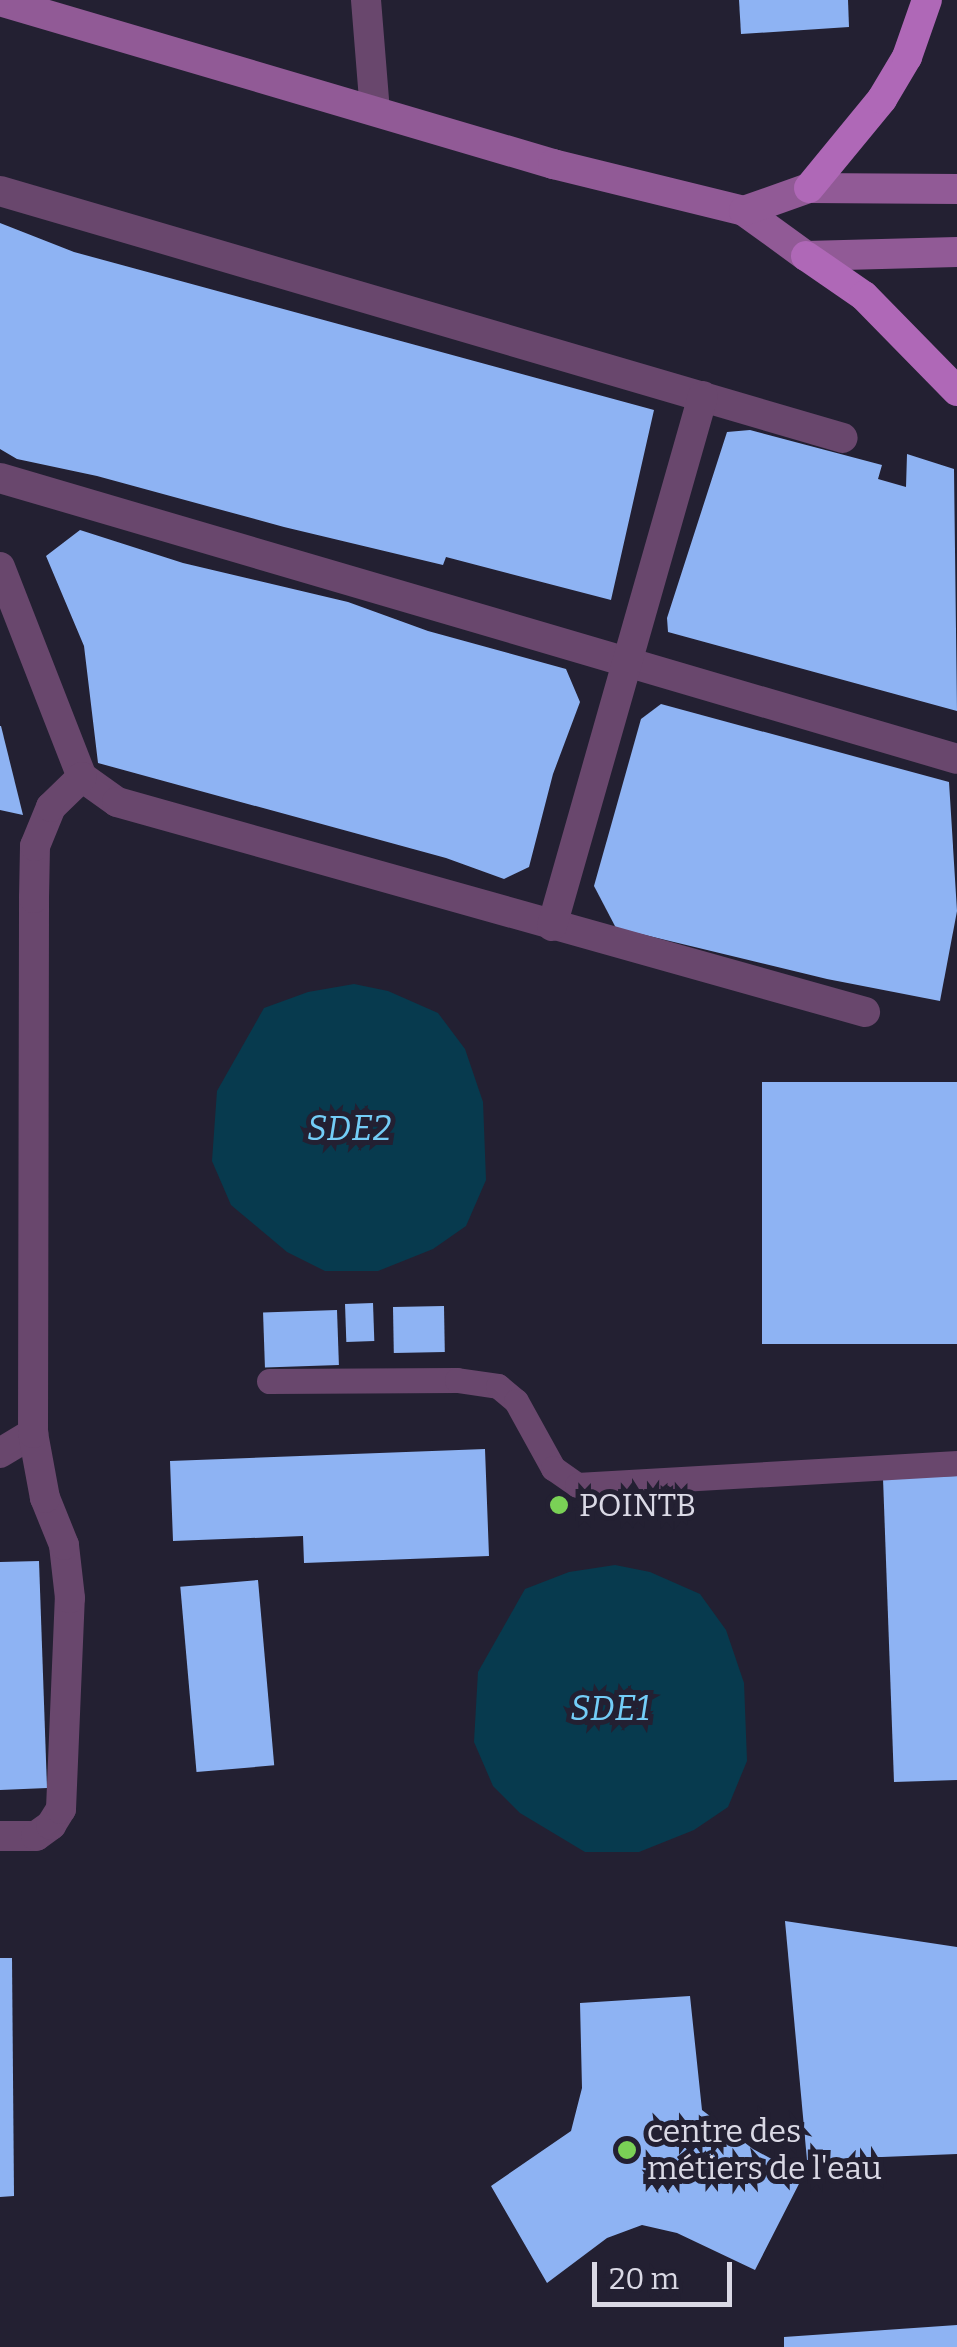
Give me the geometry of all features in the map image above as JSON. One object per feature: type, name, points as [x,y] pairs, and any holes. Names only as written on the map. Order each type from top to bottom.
[{"type":"main road","points":[[0,0],[553,164],[744,211],[864,296],[957,391]]},
{"type":"main road","points":[[809,188],[882,99],[908,57],[927,0]]},
{"type":"main road","points":[[744,211],[809,188],[957,189]]},
{"type":"main road","points":[[806,256],[957,252]]},
{"type":"street","points":[[366,0],[375,111]]},
{"type":"street","points":[[0,191],[843,438]]},
{"type":"street","points":[[552,926],[704,396]]},
{"type":"street","points":[[0,478],[957,759]]},
{"type":"street","points":[[0,567],[82,777],[118,802],[864,1012]]},
{"type":"street","points":[[0,1836],[36,1836],[52,1825],[61,1809],[70,1598],[64,1545],[45,1498],[33,1433],[35,846],[50,806],[82,777]]},
{"type":"street","points":[[0,1453],[33,1433]]},
{"type":"lane","points":[[269,1382],[456,1380],[498,1386],[516,1401],[553,1468],[577,1485],[957,1463]]},
{"type":"water","name":"SDE2","points":[[354,984],[388,991],[438,1013],[465,1049],[483,1102],[486,1180],[466,1226],[433,1249],[378,1271],[325,1271],[287,1252],[231,1205],[212,1161],[217,1091],[264,1008],[308,992]]},
{"type":"water","name":"SDE1","points":[[615,1565],[650,1572],[700,1594],[726,1630],[744,1683],[747,1761],[728,1807],[694,1830],[639,1852],[585,1852],[520,1813],[493,1786],[474,1742],[478,1672],[525,1589],[569,1572]]},
{"type":"building","points":[[739,0],[848,0],[849,27],[741,34]]},
{"type":"building","points":[[0,223],[74,252],[654,410],[611,600],[446,557],[443,565],[284,527],[97,476],[17,459],[0,449]]},
{"type":"building","points":[[750,430],[882,465],[878,479],[906,487],[907,454],[954,469],[957,711],[668,632],[667,618],[727,432]]},
{"type":"building","points":[[80,530],[183,563],[348,602],[428,631],[566,669],[580,702],[553,774],[529,867],[504,879],[446,858],[98,763],[84,646],[46,556]]},
{"type":"building","points":[[661,704],[949,782],[957,911],[940,1001],[827,979],[616,928],[594,886],[641,719]]},
{"type":"building","points":[[1,726],[23,815],[0,810]]},
{"type":"building","points":[[762,1082],[957,1082],[957,1344],[762,1344]]},
{"type":"building","points":[[373,1303],[374,1341],[346,1342],[345,1304]]},
{"type":"building","points":[[444,1306],[445,1352],[394,1353],[393,1307]]},
{"type":"building","points":[[337,1310],[339,1365],[265,1368],[263,1313]]},
{"type":"building","points":[[485,1449],[489,1556],[304,1563],[303,1536],[173,1541],[170,1461]]},
{"type":"building","points":[[957,1476],[957,1780],[894,1782],[883,1478]]},
{"type":"building","points":[[39,1561],[47,1788],[0,1790],[0,1562]]},
{"type":"building","points":[[258,1580],[274,1765],[197,1772],[180,1587]]},
{"type":"building","points":[[785,1921],[957,1947],[957,2154],[807,2160]]},
{"type":"building","points":[[0,1958],[12,1958],[14,2196],[0,2197]]},
{"type":"building","points":[[690,1996],[702,2110],[753,2149],[803,2176],[755,2270],[677,2233],[642,2225],[607,2238],[547,2283],[491,2186],[571,2131],[582,2088],[580,2003]]},
{"type":"building","points":[[957,2325],[957,2347],[784,2347],[784,2337]]},
{"type":"place","name":"POINTB","points":[[559,1505]]},
{"type":"place","name":"centre des métiers de l'eau","points":[[627,2150]]}]
